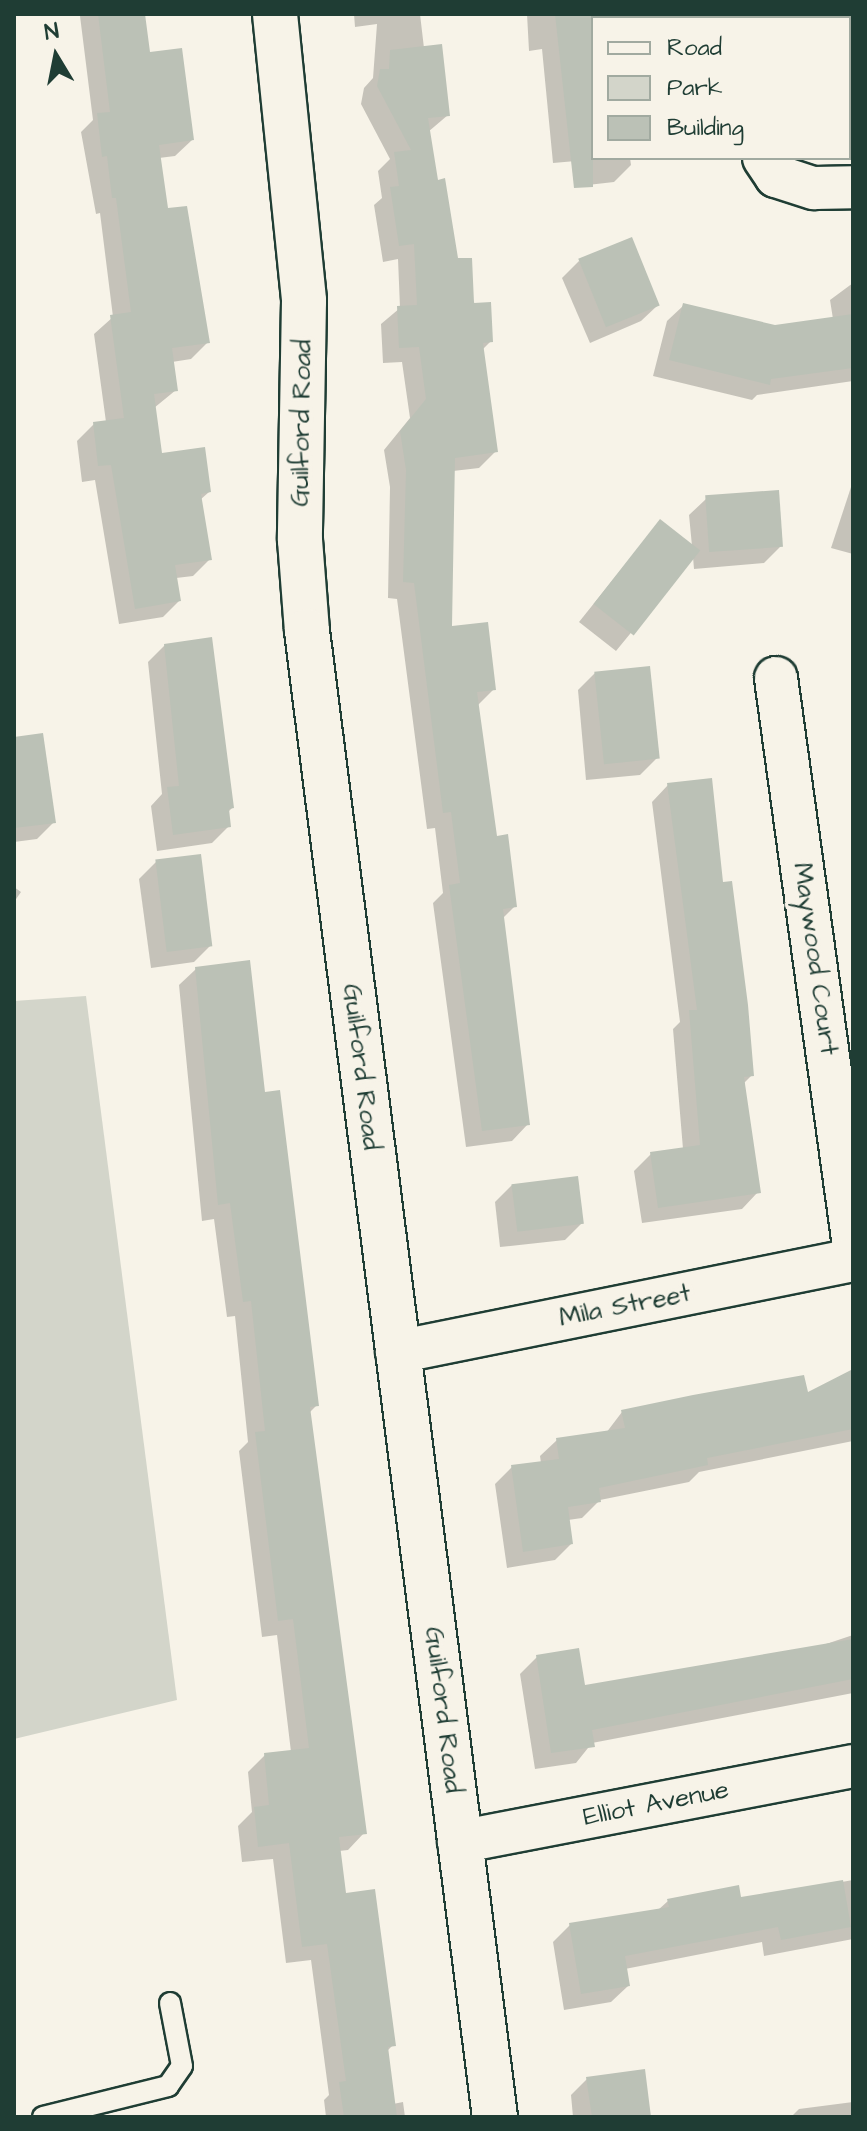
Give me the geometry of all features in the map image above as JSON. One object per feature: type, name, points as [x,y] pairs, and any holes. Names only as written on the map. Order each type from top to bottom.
[{"type":"street","name":"Guilford Road","points":[[275,14],[304,301],[300,540],[307,631],[495,2117]]},
{"type":"street","points":[[765,160],[776,176],[814,188],[853,187]]},
{"type":"street","name":"Maywood Court","points":[[776,678],[853,1239]]},
{"type":"street","name":"Mila Street","points":[[397,1352],[853,1260]]},
{"type":"street","name":"Elliot Avenue","points":[[459,1842],[853,1766]]},
{"type":"lane","points":[[43,2117],[168,2086],[182,2066],[170,2003]]},
{"type":"green space","points":[[86,996],[177,1700],[14,1739],[14,1001]]},
{"type":"building","points":[[98,14],[145,14],[150,52],[182,48],[194,140],[159,145],[168,208],[187,206],[210,343],[172,348],[178,391],[154,394],[162,453],[205,447],[211,492],[201,494],[212,560],[175,565],[181,601],[135,609],[111,465],[98,466],[93,422],[124,418],[110,315],[131,312],[116,198],[112,198],[107,156],[102,157],[97,113],[110,112]]},
{"type":"building","points":[[555,14],[593,14],[593,187],[574,188]]},
{"type":"building","points":[[442,44],[450,116],[428,118],[438,180],[445,178],[458,258],[472,258],[474,303],[491,302],[493,342],[483,343],[498,452],[455,458],[452,626],[488,622],[496,690],[477,692],[497,836],[508,834],[517,907],[503,909],[530,1125],[482,1131],[449,885],[460,883],[451,812],[443,813],[414,583],[403,582],[406,470],[400,431],[426,399],[419,347],[399,348],[397,306],[417,305],[414,244],[399,246],[390,187],[399,186],[394,152],[411,150],[377,86],[380,69],[389,69],[390,50]]},
{"type":"building","points":[[632,237],[660,306],[606,327],[578,259]]},
{"type":"building","points":[[683,303],[775,325],[853,314],[853,368],[771,379],[770,385],[669,360]]},
{"type":"building","points":[[779,490],[783,547],[709,552],[705,495]]},
{"type":"building","points":[[660,519],[700,550],[634,636],[594,604]]},
{"type":"building","points":[[212,637],[234,808],[229,809],[231,827],[173,835],[167,787],[179,786],[164,644]]},
{"type":"building","points":[[650,666],[660,758],[604,764],[594,672]]},
{"type":"building","points":[[43,733],[56,823],[14,828],[14,737]]},
{"type":"building","points":[[712,778],[723,882],[732,881],[748,1005],[754,1076],[744,1077],[761,1193],[658,1208],[650,1152],[700,1145],[689,1010],[697,1010],[667,783]]},
{"type":"building","points":[[201,854],[212,946],[167,952],[155,860]]},
{"type":"building","points":[[250,960],[265,1092],[280,1090],[319,1406],[310,1407],[367,1834],[339,1837],[346,1893],[375,1889],[396,2046],[388,2047],[397,2117],[344,2117],[339,2082],[346,2081],[327,1944],[302,1947],[289,1843],[258,1847],[254,1807],[269,1805],[264,1753],[309,1748],[293,1619],[278,1621],[255,1432],[265,1431],[251,1301],[243,1302],[230,1203],[218,1205],[195,967]]},
{"type":"building","points":[[578,1176],[584,1224],[517,1232],[511,1184]]},
{"type":"building","points":[[853,1369],[853,1429],[707,1458],[708,1465],[599,1488],[601,1502],[568,1507],[573,1544],[523,1552],[511,1465],[559,1459],[556,1438],[625,1428],[621,1410],[804,1375],[808,1392]]},
{"type":"building","points":[[853,1639],[853,1679],[592,1730],[595,1747],[551,1753],[536,1655],[579,1648],[585,1685]]},
{"type":"building","points":[[843,1880],[851,1927],[781,1940],[778,1927],[625,1956],[630,1986],[581,1994],[569,1923],[669,1907],[667,1899],[739,1885],[741,1897]]},
{"type":"building","points":[[645,2069],[651,2117],[592,2117],[586,2077]]}]
